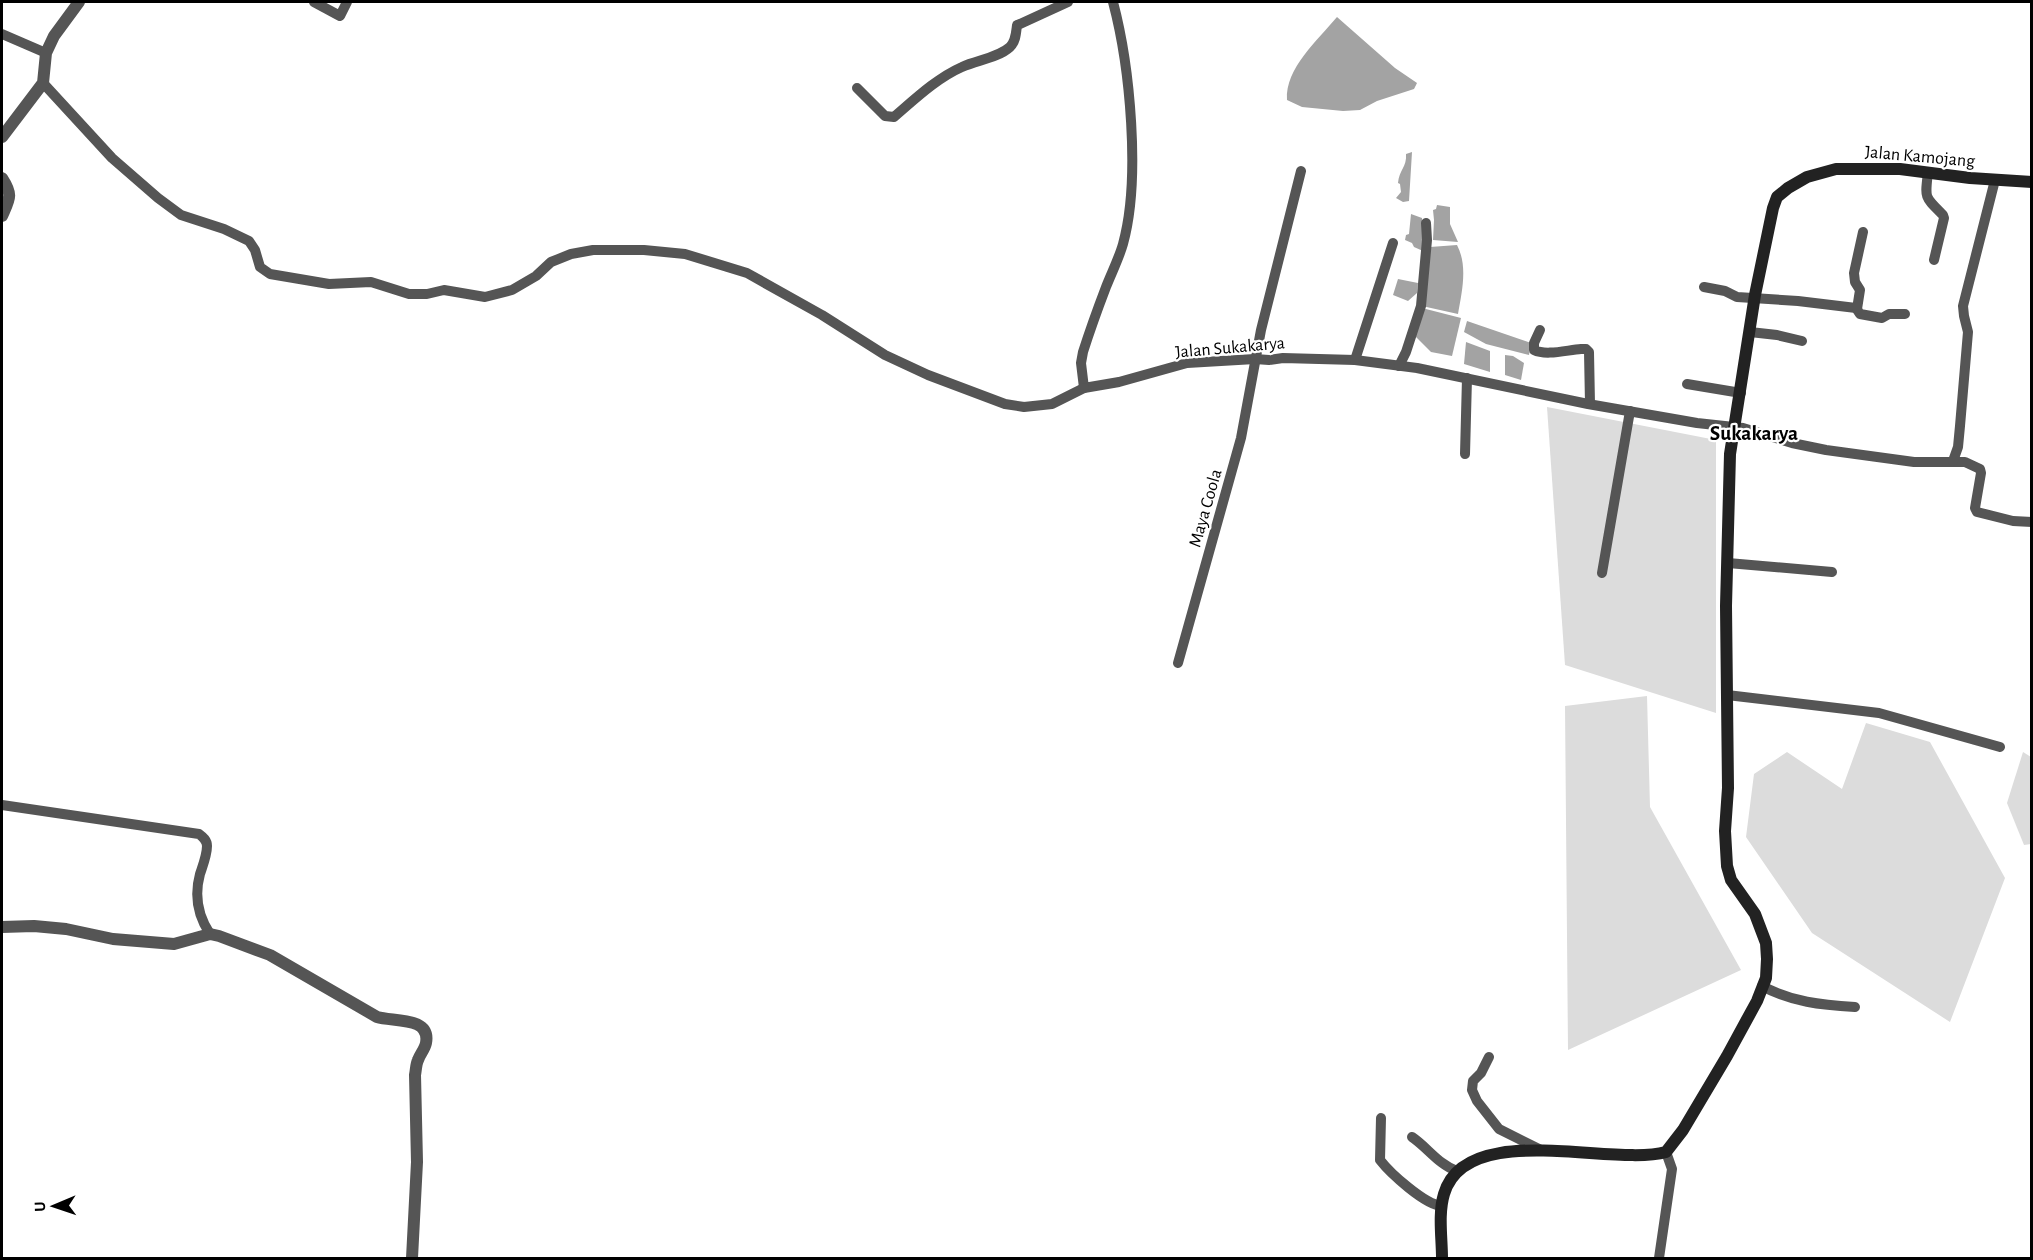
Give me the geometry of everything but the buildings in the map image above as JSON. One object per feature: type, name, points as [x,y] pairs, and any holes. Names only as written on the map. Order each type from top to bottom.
[{"type":"main road","name":"Jalan Kamojang","points":[[1666,1152],[1683,1130],[1727,1056],[1766,978],[1766,943],[1755,914],[1731,880],[1726,866],[1728,563],[1731,454],[1755,299],[1777,197],[1808,177],[1836,169],[1900,169],[2031,182]]},
{"type":"main road","points":[[1442,1258],[1442,1206],[1448,1184],[1457,1171],[1482,1157],[1543,1151],[1643,1156],[1666,1152]]},
{"type":"street","points":[[2,137],[43,83],[46,54],[59,29],[80,2]]},
{"type":"street","points":[[314,2],[340,16],[347,2]]},
{"type":"street","points":[[857,88],[885,116],[894,117],[944,77],[1011,47],[1016,37],[1017,25],[1068,2]]},
{"type":"street","points":[[1084,388],[1081,363],[1083,352],[1122,248],[1131,196],[1132,159],[1128,97],[1122,40],[1113,2]]},
{"type":"street","points":[[2,34],[46,54]]},
{"type":"street","name":"Jalan Sukakarya","points":[[43,83],[112,158],[158,198],[181,215],[224,229],[249,241],[255,250],[260,267],[270,274],[329,284],[371,282],[409,294],[427,294],[444,290],[485,297],[512,290],[536,276],[551,262],[572,254],[593,250],[635,250],[685,254],[747,273],[885,355],[1005,404],[1024,407],[1052,404],[1084,388],[1119,382],[1187,363],[1312,357],[1355,360],[1467,378],[1590,404],[1743,428],[1792,443],[1826,450],[1914,462],[1953,461]]},
{"type":"street","name":"Maya Coola","points":[[1178,663],[1241,438],[1255,359],[1301,171]]},
{"type":"street","points":[[1928,172],[1927,200],[1944,218],[1934,260]]},
{"type":"street","points":[[2,178],[10,193],[10,198],[2,216]]},
{"type":"street","points":[[1995,180],[1964,306],[1968,332],[1960,432],[1953,461],[1965,462],[1980,469],[1975,508],[1977,512],[2013,521],[2031,522]]},
{"type":"street","points":[[1399,366],[1421,306],[1427,240],[1426,223]]},
{"type":"street","points":[[1863,232],[1854,273],[1854,279],[1860,291],[1857,309],[1860,314],[1882,318],[1889,314],[1905,314]]},
{"type":"street","points":[[1355,360],[1394,243]]},
{"type":"street","points":[[1704,287],[1725,291],[1737,297],[1857,309]]},
{"type":"street","points":[[1540,330],[1534,343],[1536,352],[1586,349],[1589,352],[1590,404]]},
{"type":"street","points":[[1750,332],[1802,341]]},
{"type":"street","points":[[1465,454],[1467,378]]},
{"type":"street","points":[[1687,384],[1741,393]]},
{"type":"street","points":[[1602,573],[1630,411]]},
{"type":"street","points":[[1728,563],[1832,572]]},
{"type":"street","points":[[1727,695],[1879,713],[2000,747]]},
{"type":"street","points":[[2,806],[199,834],[207,845],[199,879],[199,911],[201,920],[210,934]]},
{"type":"street","points":[[2,927],[34,926],[66,929],[113,939],[174,944],[210,934],[248,945],[270,955],[377,1017],[419,1024],[424,1029],[426,1045],[417,1061],[415,1074],[417,1162],[412,1258]]},
{"type":"street","points":[[1762,987],[1816,1005],[1855,1007]]},
{"type":"street","points":[[1489,1057],[1473,1081],[1472,1090],[1477,1101],[1499,1129],[1543,1151]]},
{"type":"street","points":[[1381,1118],[1380,1160],[1411,1190],[1432,1204],[1442,1206]]},
{"type":"street","points":[[1412,1137],[1457,1171]]},
{"type":"street","points":[[1659,1258],[1672,1169],[1666,1152]]},
{"type":"shaded area","points":[[1337,17],[1395,68],[1417,83],[1414,89],[1377,101],[1360,110],[1343,111],[1302,107],[1287,100],[1291,77],[1297,66]]},
{"type":"shaded area","points":[[1412,152],[1409,201],[1403,202],[1396,198],[1401,192],[1398,183],[1406,154]]},
{"type":"shaded area","points":[[1437,205],[1450,207],[1450,224],[1458,242],[1433,240],[1433,210]]},
{"type":"shaded area","points":[[1411,214],[1422,218],[1423,251],[1405,240],[1406,235],[1409,234]]},
{"type":"shaded area","points":[[1457,245],[1463,270],[1458,314],[1422,306],[1430,247]]},
{"type":"shaded area","points":[[1398,279],[1418,283],[1417,293],[1408,301],[1393,295]]},
{"type":"shaded area","points":[[1422,308],[1461,318],[1452,356],[1431,352],[1414,335]]},
{"type":"shaded area","points":[[1467,321],[1531,343],[1529,355],[1486,344],[1464,332]]},
{"type":"shaded area","points":[[1466,342],[1490,351],[1490,372],[1464,364]]},
{"type":"shaded area","points":[[1505,355],[1513,356],[1524,363],[1521,380],[1505,375]]},
{"type":"shaded area","points":[[1547,407],[1716,440],[1716,713],[1565,665]]},
{"type":"shaded area","points":[[1647,696],[1650,807],[1741,970],[1568,1050],[1565,706]]},
{"type":"shaded area","points":[[1866,723],[1930,742],[2005,878],[1950,1022],[1812,933],[1746,837],[1754,774],[1787,752],[1842,789]]},
{"type":"shaded area","points":[[2023,752],[2031,757],[2031,844],[2024,845],[2007,803]]},
{"type":"district","name":"Sukakarya","points":[[1754,433]]}]
